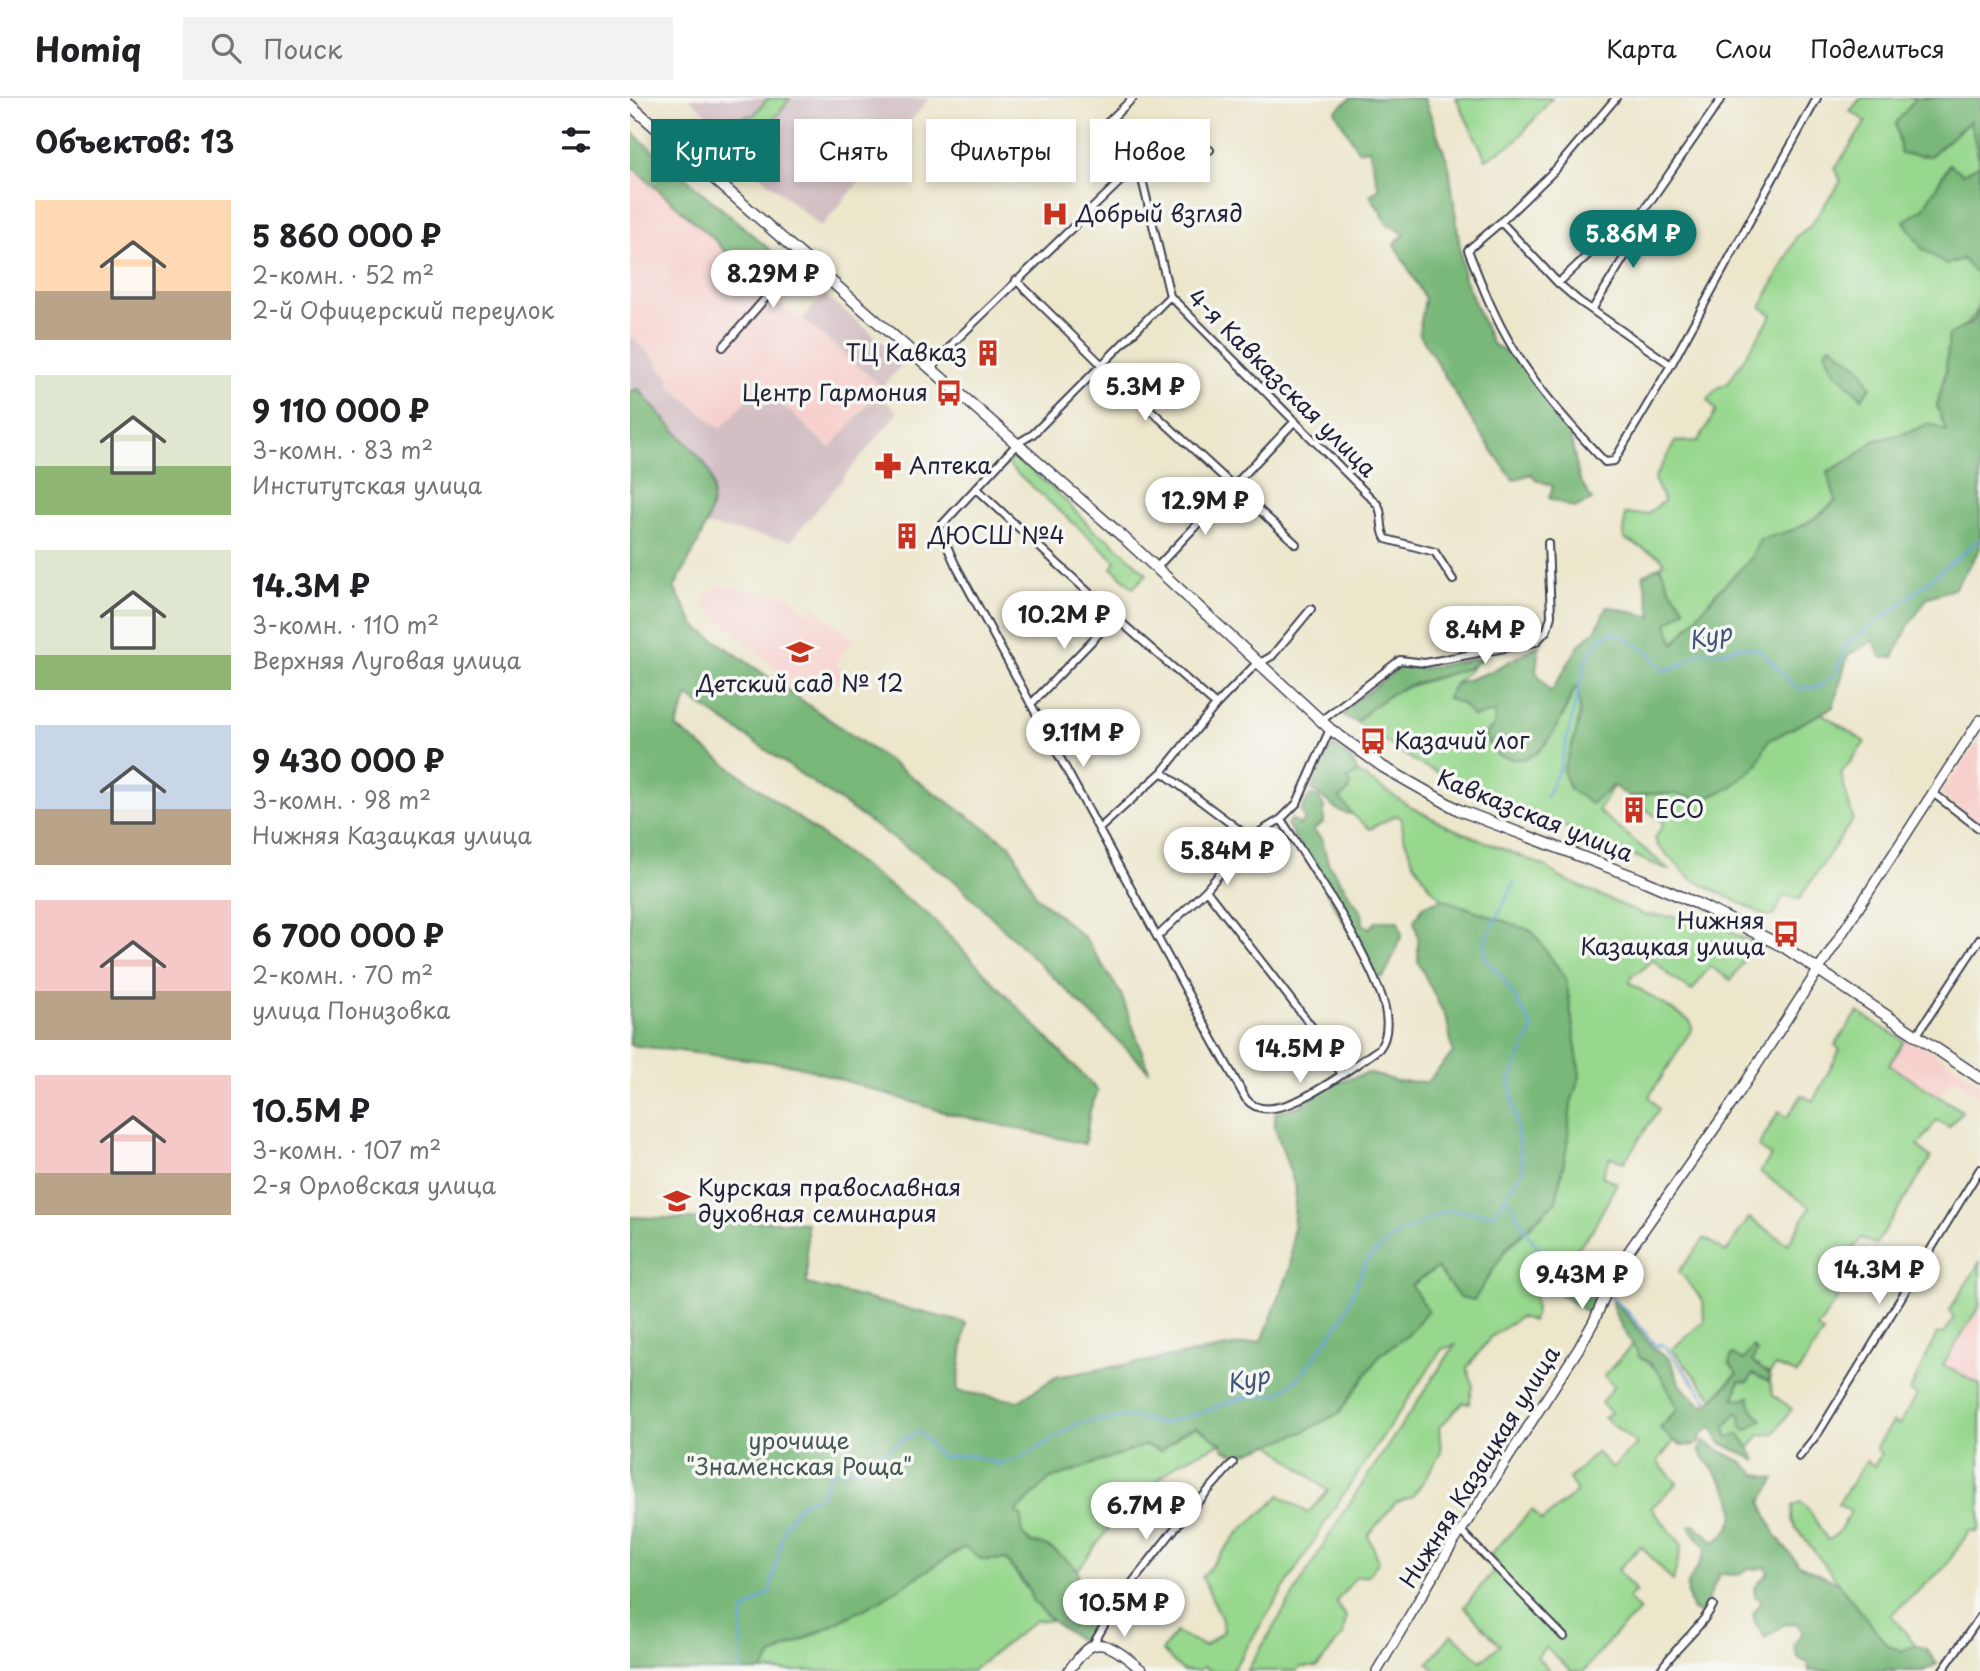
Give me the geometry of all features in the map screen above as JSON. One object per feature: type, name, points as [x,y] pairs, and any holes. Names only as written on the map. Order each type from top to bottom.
[{"type":"main road","name":"Кавказская улица","points":[[630,105],[1018,443],[1157,567],[1330,729],[1383,768],[1459,810],[1699,904],[1784,947],[1980,1078]]},
{"type":"main road","name":"Нижняя Казацкая улица","points":[[1377,1671],[1461,1531],[1579,1348],[1617,1268],[1819,971],[1980,720]]},
{"type":"main road","points":[[1068,1671],[1092,1646],[1108,1647],[1143,1671]]},
{"type":"street","points":[[1111,119],[1133,98]]},
{"type":"street","points":[[1616,98],[1556,169],[1468,250],[1484,292],[1513,349],[1551,402],[1605,462],[1614,461],[1671,365],[1817,98]]},
{"type":"street","points":[[1558,283],[1612,235],[1624,227],[1633,226],[1722,98]]},
{"type":"street","points":[[932,369],[955,341],[1016,280],[1119,182]]},
{"type":"street","name":"4-я Кавказская улица","points":[[1143,182],[1170,296],[1378,505],[1381,510],[1381,533],[1386,539],[1435,552],[1453,580]]},
{"type":"street","points":[[1501,222],[1558,283],[1671,365]]},
{"type":"street","points":[[1592,310],[1636,238],[1633,226]]},
{"type":"street","points":[[723,347],[803,255]]},
{"type":"street","points":[[1016,280],[1102,365],[1296,544]]},
{"type":"street","points":[[1170,296],[1033,434],[1018,443],[939,528],[955,564],[1246,1099],[1252,1106],[1262,1110],[1303,1100],[1379,1049],[1386,1037],[1381,994],[1340,913],[1281,819]]},
{"type":"street","points":[[1157,567],[1295,421]]},
{"type":"street","points":[[977,489],[1115,617],[1216,705]]},
{"type":"street","points":[[1322,720],[1400,660],[1425,663],[1536,642],[1547,630],[1550,616],[1548,543]]},
{"type":"street","points":[[1100,828],[1162,772],[1216,705],[1253,667],[1272,656],[1311,609]]},
{"type":"street","points":[[1031,704],[1115,617]]},
{"type":"street","points":[[1158,936],[1206,890],[1250,838],[1281,819],[1297,803],[1330,729]]},
{"type":"street","points":[[1162,772],[1250,838]]},
{"type":"street","points":[[1933,793],[1980,829]]},
{"type":"street","points":[[1206,890],[1312,1027],[1341,1073]]},
{"type":"street","points":[[1916,1036],[1980,939]]},
{"type":"street","points":[[1799,1457],[1819,1432],[1980,1169]]},
{"type":"street","points":[[1092,1646],[1121,1597],[1180,1522],[1233,1463]]},
{"type":"street","points":[[1461,1531],[1564,1637]]},
{"type":"street","points":[[1660,1671],[1683,1641],[1706,1619],[1713,1605]]},
{"type":"street","points":[[1942,1671],[1980,1617]]},
{"type":"shaded area","points":[[689,98],[930,98],[912,119],[794,119],[794,182],[859,182],[821,227],[768,182],[780,182],[780,119],[713,119]]},
{"type":"shaded area","points":[[630,165],[716,241],[740,268],[761,278],[767,289],[882,387],[831,448],[761,385],[720,429],[667,383],[671,378],[630,336]]},
{"type":"shaded area","points":[[824,294],[905,361],[882,387],[803,319]]},
{"type":"shaded area","points":[[630,336],[671,378],[668,384],[720,429],[761,385],[830,448],[877,394],[898,412],[791,541],[704,525],[637,391],[630,390]]},
{"type":"shaded area","name":"Детский сад № 12","points":[[718,586],[789,596],[807,613],[814,606],[853,640],[836,663],[843,674],[829,688],[821,681],[807,696],[702,605],[706,594]]},
{"type":"shaded area","points":[[1976,744],[1980,746],[1980,824],[1941,794]]},
{"type":"shaded area","points":[[1909,1037],[1980,1082],[1980,1098],[1953,1078],[1939,1097],[1889,1065]]},
{"type":"shaded area","points":[[1980,1305],[1980,1385],[1943,1365]]},
{"type":"green space","points":[[768,98],[790,98],[774,119],[742,119],[744,116],[754,115]]},
{"type":"green space","points":[[1351,98],[1424,98],[1449,166],[1464,278],[1492,344],[1517,357],[1570,435],[1579,478],[1592,500],[1574,508],[1549,498],[1553,486],[1537,480],[1531,474],[1513,480],[1473,423],[1419,333],[1425,298],[1394,244],[1405,234],[1388,224],[1370,195],[1379,189],[1369,149],[1358,151],[1335,111]]},
{"type":"green space","points":[[1456,98],[1552,98],[1515,142],[1486,159]]},
{"type":"green space","points":[[1861,98],[1916,98],[1896,123],[1902,154],[1930,156],[1971,121],[1980,164],[1963,174],[1949,164],[1923,209],[1904,221],[1921,247],[1946,265],[1962,259],[1978,274],[1979,297],[1976,312],[1967,324],[1949,336],[1946,370],[1937,406],[1947,432],[1930,423],[1875,441],[1853,458],[1827,472],[1836,500],[1818,516],[1801,526],[1760,540],[1750,560],[1717,592],[1674,645],[1667,624],[1685,609],[1669,587],[1660,566],[1664,563],[1660,557],[1624,539],[1625,514],[1647,514],[1664,501],[1654,479],[1675,442],[1698,441],[1716,411],[1708,400],[1716,389],[1728,383],[1772,315],[1761,307],[1797,236],[1810,226],[1841,181],[1835,169],[1866,121],[1850,111]]},
{"type":"green space","points":[[1916,98],[1980,98],[1980,163],[1970,121],[1930,156],[1901,154],[1896,123]]},
{"type":"green space","points":[[630,131],[651,149],[651,182],[690,182],[788,265],[771,276],[761,278],[740,268],[716,241],[630,165]]},
{"type":"green space","points":[[1950,164],[1963,174],[1980,164],[1980,287],[1978,274],[1962,259],[1946,265],[1921,247],[1904,221],[1923,209]]},
{"type":"green space","points":[[1980,307],[1980,549],[1954,589],[1928,597],[1909,625],[1893,657],[1882,658],[1873,641],[1848,655],[1833,707],[1768,741],[1757,765],[1730,788],[1702,800],[1666,794],[1630,797],[1613,786],[1591,804],[1570,789],[1563,771],[1579,719],[1576,686],[1548,741],[1531,756],[1521,759],[1498,756],[1484,735],[1494,726],[1495,712],[1473,717],[1462,704],[1447,698],[1455,684],[1490,672],[1539,645],[1536,672],[1551,692],[1580,644],[1596,630],[1607,606],[1652,617],[1643,575],[1660,566],[1669,587],[1685,609],[1667,624],[1674,644],[1717,592],[1750,560],[1760,539],[1801,526],[1836,501],[1827,473],[1853,458],[1874,441],[1909,432],[1930,423],[1946,431],[1937,406],[1946,370],[1949,335],[1974,321]]},
{"type":"green space","points":[[1831,345],[1862,369],[1871,387],[1862,398],[1833,370],[1825,352]]},
{"type":"green space","points":[[639,389],[696,453],[711,477],[713,493],[705,527],[674,588],[695,626],[1011,846],[1036,896],[1085,938],[1121,994],[1149,1071],[955,881],[688,696],[676,727],[930,916],[1098,1091],[1090,1110],[1085,1144],[947,1113],[795,1065],[630,1045],[630,391]]},
{"type":"green space","points":[[1014,455],[1063,498],[1094,531],[1110,540],[1147,574],[1133,588],[1112,568],[1116,561],[1009,466],[1008,462]]},
{"type":"green space","points":[[1486,657],[1465,669],[1395,692],[1357,722],[1341,712],[1400,667],[1426,668]]},
{"type":"green space","points":[[1474,666],[1455,684],[1447,698],[1496,711],[1494,727],[1485,735],[1562,719],[1576,685],[1581,704],[1576,733],[1613,786],[1598,811],[1671,871],[1417,763],[1357,722],[1395,691]]},
{"type":"green space","points":[[1821,713],[1865,742],[1841,774],[1853,819],[1799,899],[1784,895],[1774,916],[1766,916],[1691,879],[1657,845],[1655,838],[1664,823],[1630,797],[1666,794],[1702,800],[1730,788],[1757,765],[1767,741]]},
{"type":"green space","points":[[1334,746],[1356,767],[1354,776],[1347,779],[1351,783],[1348,791],[1340,798],[1352,814],[1335,808],[1312,790],[1327,753]]},
{"type":"green space","points":[[1357,772],[1411,807],[1449,827],[1547,867],[1561,878],[1644,915],[1698,918],[1719,925],[1755,944],[1731,980],[1710,966],[1692,991],[1671,977],[1652,959],[1632,976],[1630,983],[1690,1021],[1692,1029],[1649,1096],[1659,1109],[1624,1162],[1610,1157],[1602,1176],[1617,1183],[1593,1229],[1570,1258],[1566,1270],[1572,1279],[1557,1278],[1553,1285],[1558,1293],[1543,1288],[1535,1297],[1536,1313],[1532,1321],[1520,1317],[1490,1338],[1467,1368],[1473,1386],[1469,1404],[1463,1402],[1439,1428],[1441,1452],[1412,1497],[1395,1503],[1368,1536],[1379,1561],[1368,1576],[1356,1577],[1336,1602],[1346,1617],[1343,1635],[1317,1667],[1300,1667],[1297,1671],[1247,1671],[1341,1516],[1455,1345],[1442,1349],[1333,1510],[1232,1671],[1211,1671],[1203,1667],[1199,1671],[1183,1671],[1162,1651],[1176,1632],[1204,1646],[1224,1631],[1221,1617],[1202,1577],[1242,1529],[1280,1495],[1308,1513],[1328,1491],[1270,1444],[1303,1432],[1339,1413],[1380,1355],[1408,1335],[1427,1310],[1411,1286],[1437,1268],[1459,1297],[1556,1201],[1567,1146],[1571,1103],[1580,1076],[1566,979],[1532,931],[1442,899],[1430,887],[1413,861],[1403,835],[1402,820],[1396,815],[1370,829],[1352,814],[1340,798],[1348,791],[1346,779]]},
{"type":"green space","points":[[1310,795],[1318,797],[1324,807],[1324,822],[1313,830],[1322,840],[1328,863],[1362,913],[1363,924],[1369,928],[1377,921],[1398,921],[1402,935],[1383,977],[1376,977],[1287,824],[1292,819],[1299,825],[1305,819],[1301,811]]},
{"type":"green space","name":"урочище \"Знаменская Роща\"","points":[[1442,899],[1532,931],[1566,979],[1580,1076],[1571,1103],[1567,1146],[1556,1201],[1509,1245],[1474,1300],[1459,1297],[1437,1268],[1411,1285],[1428,1310],[1408,1335],[1380,1355],[1339,1413],[1303,1432],[1239,1456],[1223,1449],[1221,1443],[1196,1427],[1182,1433],[1161,1451],[1145,1445],[1048,1480],[1016,1512],[1022,1517],[1022,1534],[1031,1543],[1051,1549],[1078,1570],[1081,1608],[1095,1620],[1084,1643],[1052,1621],[1032,1600],[1028,1587],[1005,1559],[983,1560],[964,1547],[876,1603],[772,1655],[762,1671],[630,1671],[630,1217],[807,1223],[807,1284],[966,1323],[957,1391],[1019,1401],[1056,1377],[1262,1341],[1290,1269],[1296,1189],[1275,1128],[1275,1113],[1305,1104],[1329,1085],[1368,1073],[1397,1081],[1427,1082],[1453,1053],[1447,1020],[1418,962],[1418,936],[1414,921],[1423,906]]},
{"type":"green space","points":[[1858,1012],[1904,1041],[1889,1065],[1962,1111],[1949,1127],[1937,1120],[1918,1146],[1931,1158],[1876,1244],[1861,1238],[1836,1275],[1848,1284],[1817,1328],[1823,1333],[1797,1374],[1776,1366],[1769,1374],[1752,1362],[1753,1348],[1737,1373],[1714,1399],[1672,1349],[1704,1321],[1703,1301],[1679,1271],[1705,1238],[1726,1252],[1749,1218],[1788,1244],[1810,1207],[1760,1172],[1771,1156],[1758,1147],[1779,1111],[1787,1118],[1802,1095],[1813,1101],[1840,1050],[1835,1045]]},
{"type":"green space","points":[[1980,1262],[1980,1305],[1943,1365],[1980,1385],[1980,1527],[1977,1532],[1970,1530],[1945,1567],[1891,1615],[1916,1645],[1901,1651],[1887,1645],[1796,1528],[1792,1520],[1793,1506],[1801,1502],[1828,1540],[1838,1533],[1851,1512],[1838,1504],[1866,1461],[1874,1466],[1881,1454],[1876,1448],[1893,1422],[1899,1425],[1917,1395],[1910,1391],[1937,1333],[1944,1334],[1954,1317],[1949,1311]]},
{"type":"green space","points":[[1557,1278],[1572,1279],[1591,1291],[1600,1285],[1605,1287],[1591,1315],[1558,1293],[1553,1285]]},
{"type":"green space","points":[[1615,1301],[1657,1352],[1670,1360],[1681,1386],[1703,1406],[1714,1399],[1737,1374],[1729,1363],[1732,1354],[1743,1360],[1753,1347],[1757,1352],[1752,1362],[1769,1374],[1770,1382],[1753,1374],[1748,1382],[1739,1381],[1734,1398],[1742,1400],[1750,1397],[1751,1408],[1762,1420],[1747,1430],[1741,1427],[1740,1415],[1736,1413],[1725,1427],[1727,1437],[1739,1434],[1757,1461],[1721,1443],[1711,1427],[1701,1435],[1700,1442],[1694,1445],[1673,1441],[1660,1428],[1678,1410],[1654,1366],[1640,1358],[1616,1316],[1612,1302]]},
{"type":"green space","points":[[1633,1344],[1640,1358],[1659,1373],[1678,1410],[1668,1417],[1665,1433],[1674,1441],[1657,1462],[1677,1483],[1651,1508],[1682,1545],[1673,1581],[1641,1546],[1618,1570],[1636,1591],[1628,1598],[1640,1611],[1616,1633],[1584,1671],[1571,1671],[1546,1647],[1537,1657],[1550,1671],[1435,1671],[1428,1663],[1452,1634],[1481,1661],[1500,1645],[1464,1607],[1499,1564],[1490,1555],[1532,1510],[1542,1521],[1577,1491],[1569,1479],[1597,1452],[1612,1468],[1637,1444],[1604,1418],[1611,1413],[1601,1403],[1614,1386],[1604,1376]]},
{"type":"green space","points":[[1753,1374],[1770,1382],[1773,1395],[1792,1409],[1774,1433],[1760,1435],[1748,1450],[1746,1442],[1727,1437],[1725,1427],[1735,1413],[1740,1414],[1742,1400],[1734,1399],[1739,1381]]},
{"type":"green space","points":[[1196,1426],[1221,1443],[1178,1463],[1121,1512],[1078,1570],[1057,1552],[1032,1543],[1022,1534],[1022,1517],[1016,1512],[1048,1480],[1145,1445],[1161,1451],[1182,1433]]},
{"type":"green space","points":[[1704,1442],[1743,1463],[1755,1474],[1775,1479],[1761,1502],[1775,1534],[1799,1565],[1838,1583],[1887,1645],[1901,1651],[1916,1645],[1926,1649],[1937,1664],[1923,1671],[1809,1671],[1808,1663],[1798,1658],[1794,1645],[1803,1631],[1796,1623],[1783,1625],[1765,1638],[1755,1622],[1753,1614],[1762,1601],[1755,1596],[1754,1588],[1768,1573],[1766,1567],[1749,1568],[1738,1575],[1719,1574],[1702,1614],[1693,1610],[1689,1598],[1689,1582],[1706,1548],[1689,1526],[1694,1524],[1715,1542],[1727,1530],[1733,1518],[1734,1507],[1724,1484],[1699,1450]]},
{"type":"green space","points":[[965,1547],[983,1560],[1005,1559],[1052,1621],[1036,1620],[972,1671],[762,1671],[772,1656],[876,1603]]},
{"type":"waterway","name":"Кур","points":[[1546,797],[1560,767],[1586,660],[1601,637],[1615,632],[1649,652],[1663,671],[1680,665],[1700,652],[1724,652],[1740,646],[1760,650],[1796,688],[1819,687],[1834,676],[1848,642],[1885,617],[1980,539]]},
{"type":"waterway","name":"Кур","points":[[739,1671],[743,1612],[770,1592],[784,1527],[802,1502],[820,1497],[831,1472],[856,1468],[918,1431],[941,1457],[971,1455],[999,1464],[1024,1457],[1079,1423],[1131,1416],[1161,1424],[1241,1398],[1278,1394],[1300,1377],[1342,1319],[1366,1261],[1391,1238],[1448,1210],[1493,1214],[1523,1170],[1510,1080],[1533,1028],[1503,978],[1485,960],[1486,938],[1514,883]]},
{"type":"waterway","points":[[1506,1195],[1525,1229],[1546,1257],[1578,1282],[1599,1293]]},
{"type":"waterway","points":[[1610,1297],[1627,1311],[1657,1347],[1660,1344],[1666,1347],[1707,1400]]},
{"type":"place","name":"Добрый взгляд","points":[[1055,214]]},
{"type":"place","name":"ТЦ Кавказ","points":[[988,353]]},
{"type":"place","name":"Центр Гармония","points":[[949,393]]},
{"type":"place","name":"Аптека","points":[[888,466]]},
{"type":"place","name":"ДЮСШ №4","points":[[907,536]]},
{"type":"place","name":"Детский сад № 12","points":[[800,652]]},
{"type":"place","name":"Казачий лог","points":[[1373,741]]},
{"type":"place","name":"ECO","points":[[1634,810]]},
{"type":"place","name":"Нижняя Казацкая улица","points":[[1786,934]]},
{"type":"place","name":"Курская православная духовная семинария","points":[[677,1201]]}]
